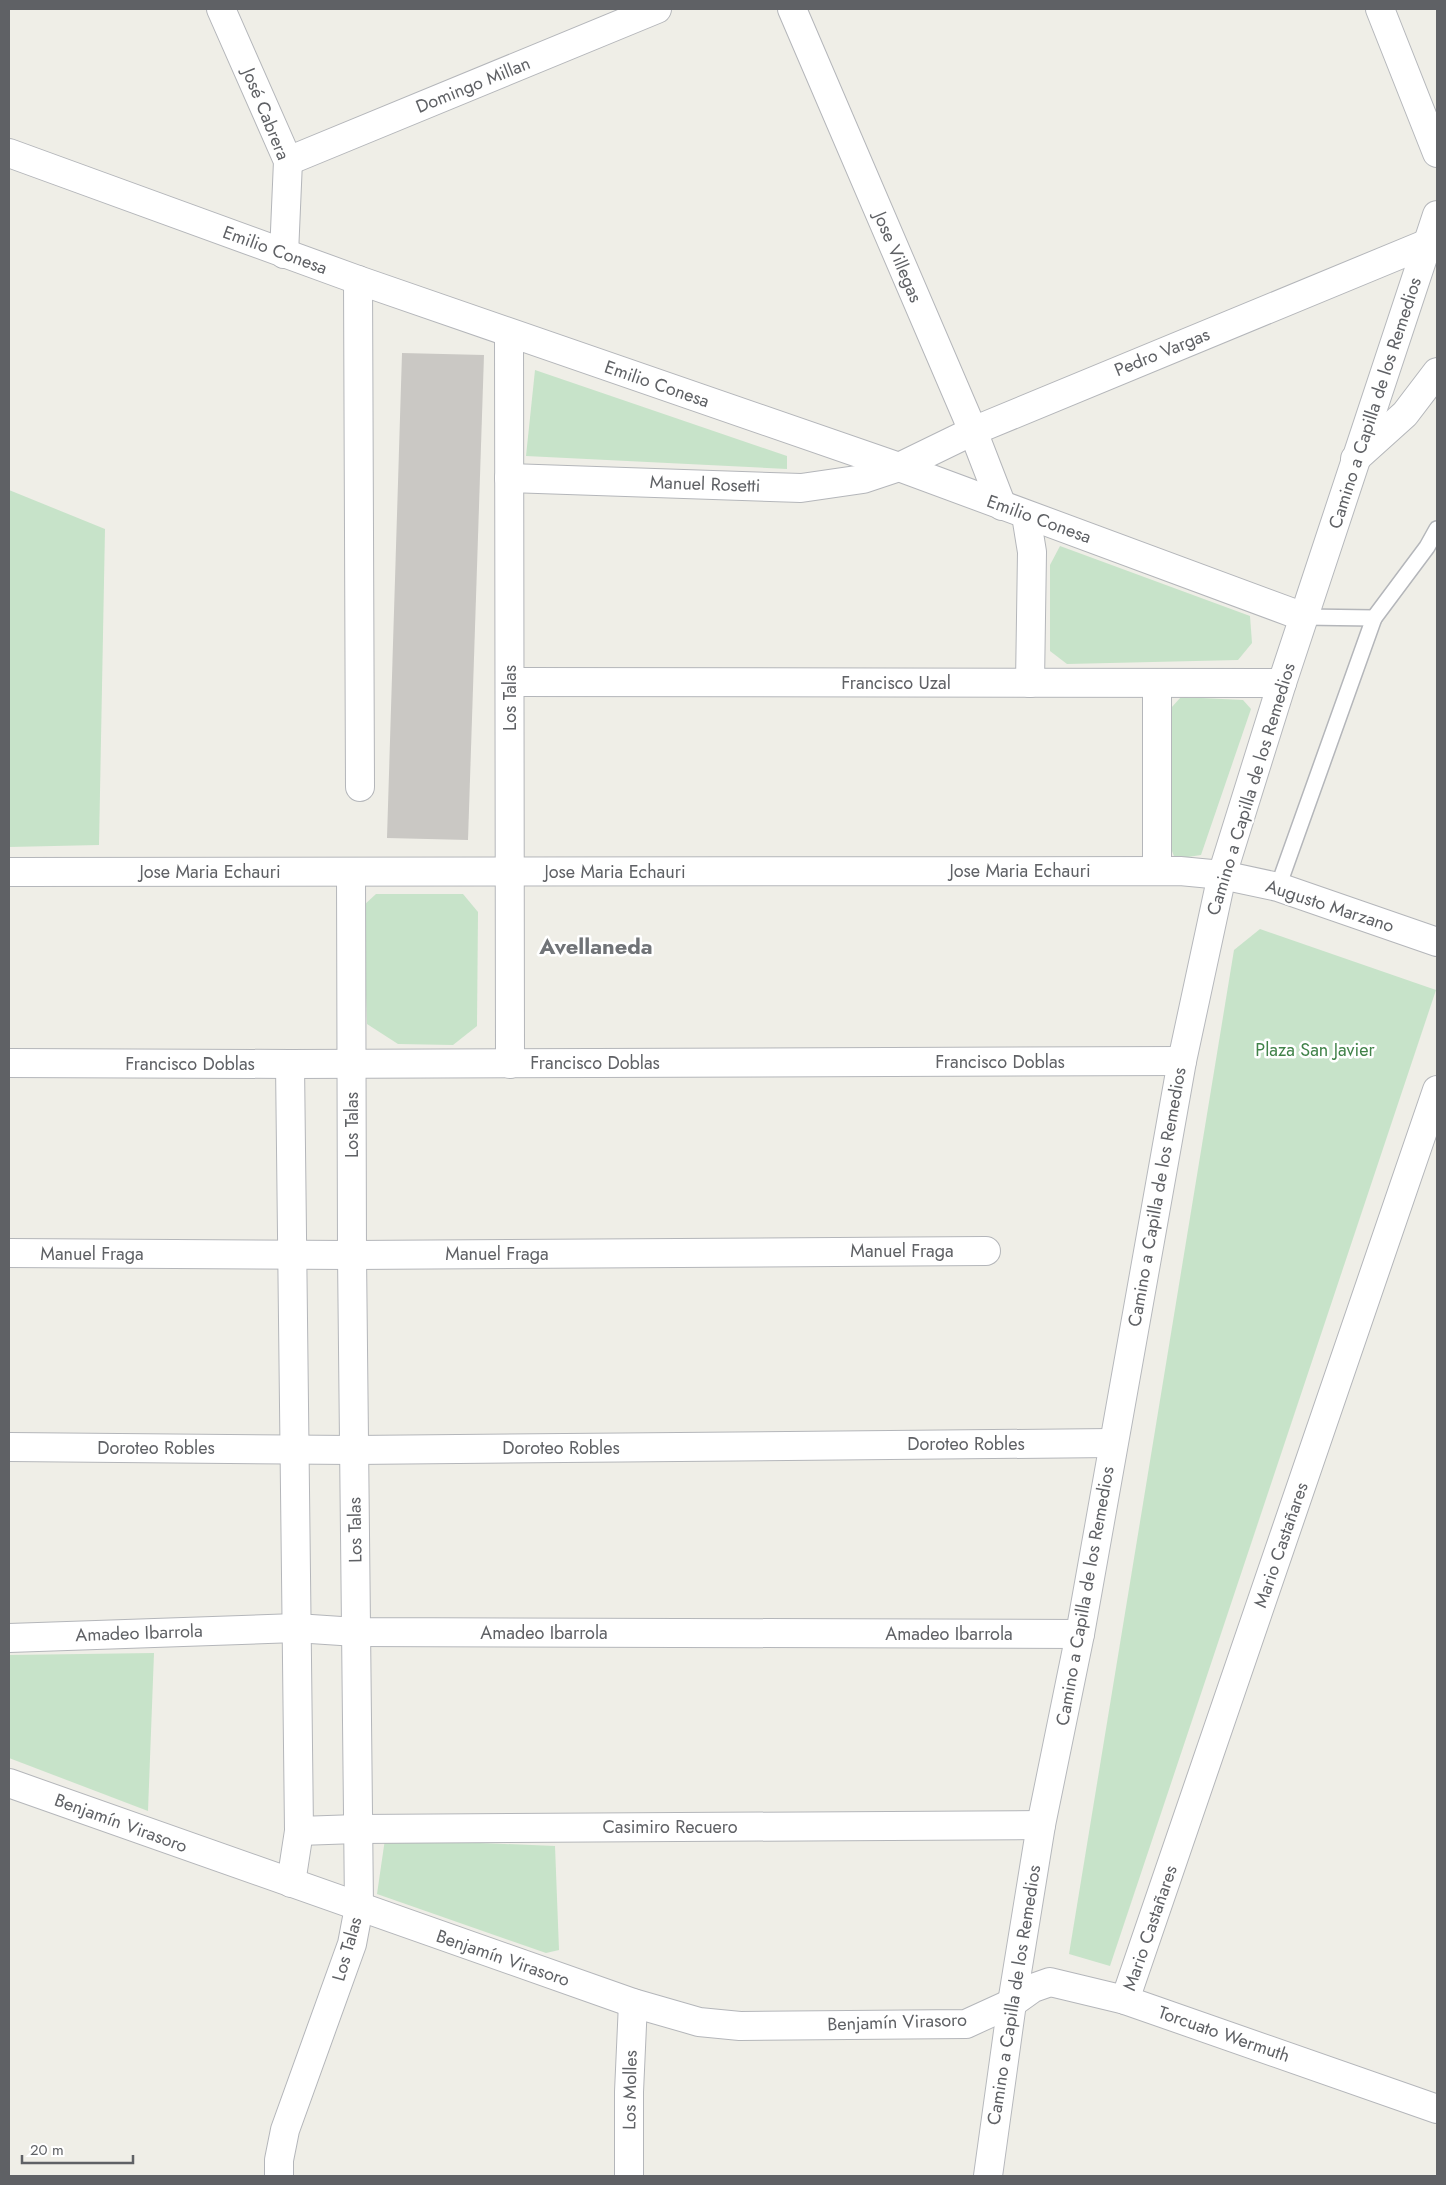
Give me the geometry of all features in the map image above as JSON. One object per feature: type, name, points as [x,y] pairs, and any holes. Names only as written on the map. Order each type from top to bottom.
[{"type":"street","name":"José Cabrera","points":[[222,9],[288,161],[284,254]]},
{"type":"street","name":"Domingo Millan","points":[[288,161],[657,9]]},
{"type":"street","name":"Jose Villegas","points":[[792,9],[973,430],[1014,510],[1032,552],[1030,683]]},
{"type":"street","points":[[1380,9],[1437,153]]},
{"type":"street","name":"Emilio Conesa","points":[[9,153],[284,254],[899,467],[1304,617]]},
{"type":"street","name":"Camino a Capilla de los Remedios","points":[[988,2176],[1012,2003],[1041,1825],[1080,1634],[1112,1443],[1182,1061],[1222,874],[1355,459],[1437,215]]},
{"type":"street","name":"Pedro Vargas","points":[[899,467],[973,430],[1428,243]]},
{"type":"street","points":[[358,280],[360,787]]},
{"type":"street","name":"Los Talas","points":[[510,333],[510,1064]]},
{"type":"street","points":[[1355,459],[1405,414],[1437,372]]},
{"type":"street","name":"Manuel Rosetti","points":[[509,478],[801,488],[863,479],[899,467]]},
{"type":"street","name":"Francisco Uzal","points":[[510,682],[1282,683]]},
{"type":"street","points":[[1157,683],[1157,871]]},
{"type":"street","name":"Jose Maria Echauri","points":[[9,872],[1157,871],[1222,874]]},
{"type":"street","name":"Los Talas","points":[[279,2176],[279,2160],[285,2130],[352,1944],[359,1907],[352,1255],[352,872]]},
{"type":"street","name":"Augusto Marzano","points":[[1222,874],[1278,887],[1437,942]]},
{"type":"street","name":"Francisco Doblas","points":[[9,1063],[510,1064],[1182,1061]]},
{"type":"street","points":[[290,1064],[299,1831],[291,1883]]},
{"type":"street","name":"Mario Castañares","points":[[1125,2000],[1437,1090]]},
{"type":"street","name":"Manuel Fraga","points":[[9,1253],[352,1255],[986,1251]]},
{"type":"street","name":"Doroteo Robles","points":[[9,1447],[354,1450],[1112,1443]]},
{"type":"street","name":"Amadeo Ibarrola","points":[[9,1638],[296,1628],[356,1632],[1080,1634]]},
{"type":"street","name":"Benjamín Virasoro","points":[[9,1783],[633,2003],[699,2022],[740,2026],[966,2024],[1012,2003]]},
{"type":"street","name":"Casimiro Recuero","points":[[299,1831],[357,1829],[1041,1825]]},
{"type":"street","name":"Torcuato Wermuth","points":[[1012,2003],[1033,1988],[1050,1982],[1125,2000],[1437,2109]]},
{"type":"street","name":"Los Molles","points":[[629,2176],[629,2092],[633,2003]]},
{"type":"lane","points":[[1278,887],[1374,618],[1427,547],[1437,529]]},
{"type":"lane","points":[[1304,617],[1374,618]]},
{"type":"green space","points":[[535,370],[787,456],[787,469],[526,456]]},
{"type":"green space","points":[[9,490],[105,529],[99,845],[9,847]]},
{"type":"green space","points":[[1060,546],[1250,616],[1252,643],[1238,660],[1067,664],[1050,651],[1050,565]]},
{"type":"green space","points":[[1181,697],[1243,700],[1251,709],[1201,855],[1175,859],[1169,843],[1171,708]]},
{"type":"green space","points":[[376,894],[463,894],[478,912],[477,1026],[453,1045],[398,1044],[367,1024],[363,906]]},
{"type":"green space","name":"Plaza San Javier","points":[[1260,929],[1436,990],[1110,1966],[1069,1954],[1234,950]]},
{"type":"green space","points":[[154,1653],[148,1811],[9,1758],[9,1655]]},
{"type":"green space","points":[[385,1839],[555,1846],[559,1950],[546,1953],[377,1894]]},
{"type":"building","points":[[402,353],[484,355],[468,840],[387,838]]},
{"type":"district","name":"Avellaneda","points":[[596,946]]}]
